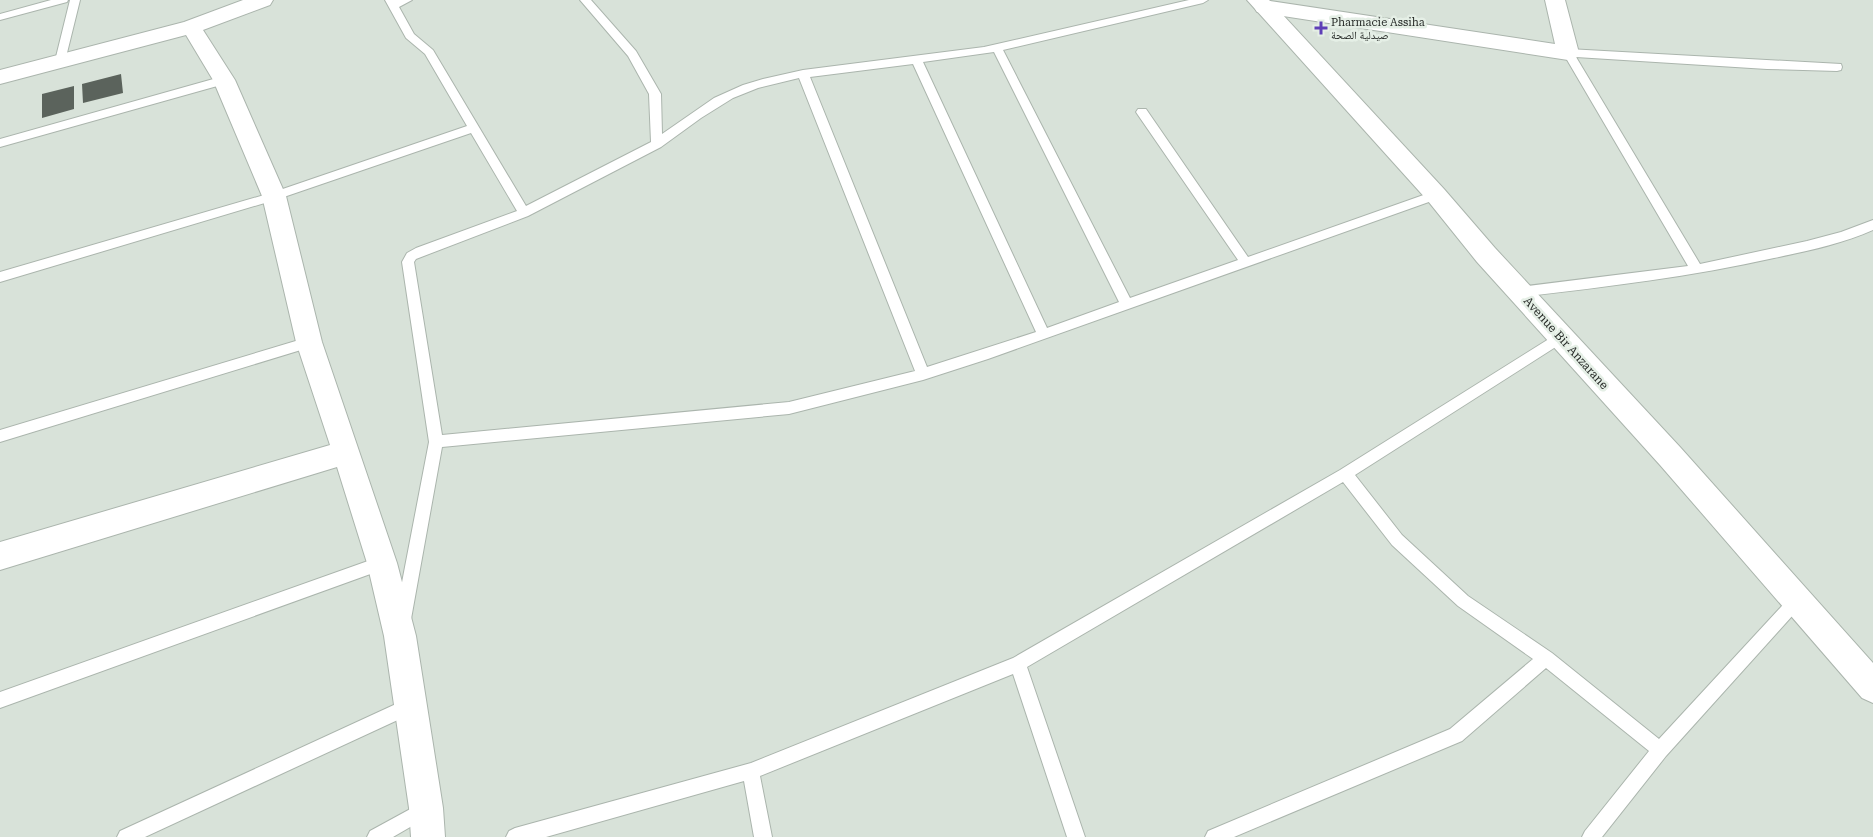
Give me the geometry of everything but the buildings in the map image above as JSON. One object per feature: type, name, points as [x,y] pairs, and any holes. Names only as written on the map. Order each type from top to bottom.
[{"type":"street","points":[[0,77],[191,27],[264,0]]},
{"type":"street","points":[[1261,4],[1568,53],[1555,0]]},
{"type":"street","name":"Avenue Bir Anzarane","points":[[1261,4],[1436,195],[1519,292],[1873,687]]},
{"type":"street","points":[[191,27],[224,80],[274,196],[309,342],[382,563],[400,636],[409,706],[426,808],[428,837]]},
{"type":"street","points":[[0,556],[346,452]]},
{"type":"lane","points":[[0,17],[63,0]]},
{"type":"lane","points":[[60,61],[75,0]]},
{"type":"lane","points":[[407,0],[392,2],[410,36],[429,52],[476,128],[524,213]]},
{"type":"lane","points":[[585,0],[632,54],[655,94],[657,144]]},
{"type":"lane","points":[[400,636],[436,442],[408,262],[412,256],[420,251],[524,213],[657,144],[737,91],[803,74],[997,48],[1203,0]]},
{"type":"lane","points":[[997,48],[1127,305]]},
{"type":"lane","points":[[1568,53],[1767,65],[1837,67]]},
{"type":"lane","points":[[1568,53],[1697,270]]},
{"type":"lane","points":[[918,60],[1043,334]]},
{"type":"lane","points":[[803,74],[923,374]]},
{"type":"lane","points":[[0,143],[224,80]]},
{"type":"lane","points":[[1142,112],[1246,263]]},
{"type":"lane","points":[[0,277],[274,196],[476,128]]},
{"type":"lane","points":[[436,442],[789,408],[923,374],[988,354],[1436,195]]},
{"type":"lane","points":[[1519,292],[1697,270],[1804,247],[1872,227]]},
{"type":"lane","points":[[515,837],[751,771],[1018,664],[1345,474],[1560,336]]},
{"type":"lane","points":[[0,436],[309,342]]},
{"type":"lane","points":[[1345,474],[1397,540],[1463,601],[1546,658],[1660,750]]},
{"type":"lane","points":[[0,700],[382,563]]},
{"type":"lane","points":[[1591,837],[1660,750],[1797,600]]},
{"type":"lane","points":[[1214,837],[1456,735],[1546,658]]},
{"type":"lane","points":[[1018,664],[1076,837]]},
{"type":"lane","points":[[126,837],[409,706]]},
{"type":"lane","points":[[751,771],[763,837]]},
{"type":"lane","points":[[376,837],[426,808]]},
{"type":"place","name":"Pharmacie Assiha صيدلية الصحة","points":[[1321,28]]}]
